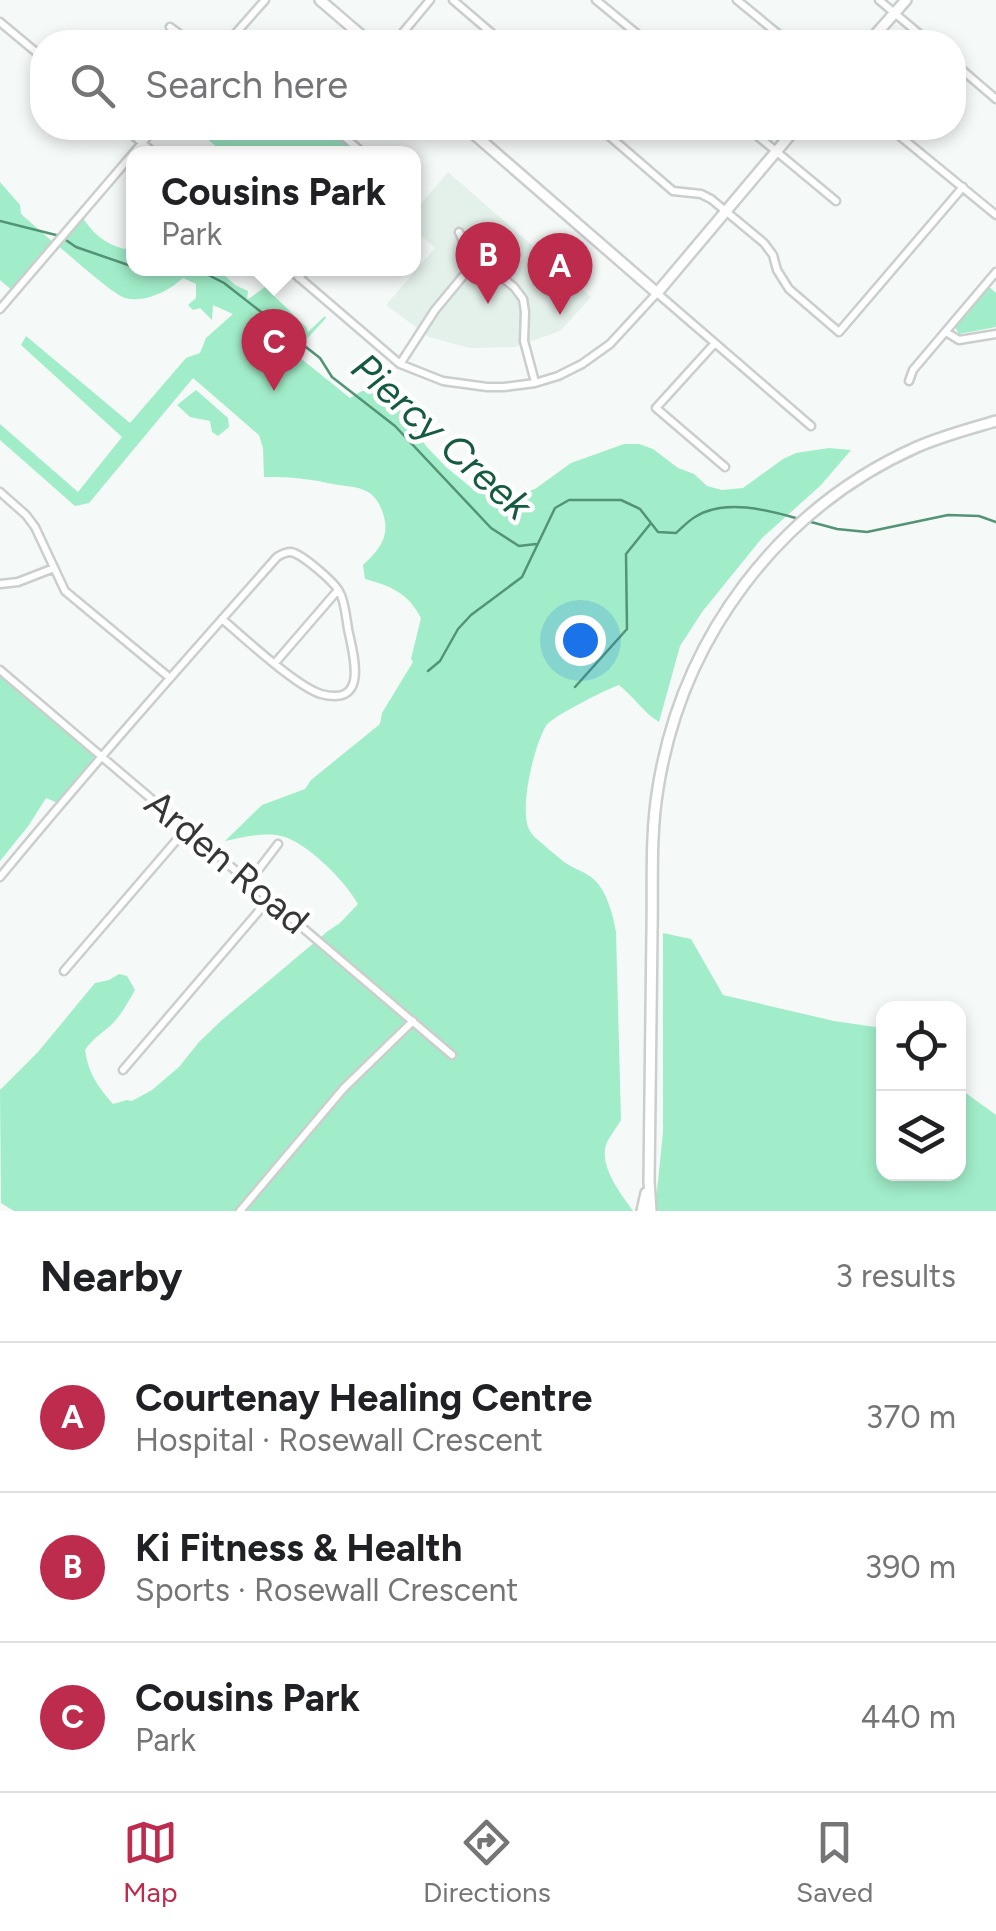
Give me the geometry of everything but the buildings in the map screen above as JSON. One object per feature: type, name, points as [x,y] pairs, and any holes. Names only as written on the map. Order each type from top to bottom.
[{"type":"main road","points":[[320,0],[355,30]]},
{"type":"main road","points":[[879,30],[906,0]]},
{"type":"main road","points":[[480,140],[657,293],[786,140]]},
{"type":"main road","points":[[651,1211],[654,813],[667,741],[695,662],[739,589],[806,517],[894,458],[942,437],[996,421]]},
{"type":"main road","points":[[642,1211],[649,1181]]},
{"type":"street","points":[[240,30],[264,0]]},
{"type":"street","points":[[405,30],[430,0]]},
{"type":"street","points":[[454,0],[488,30]]},
{"type":"street","points":[[596,0],[632,30]]},
{"type":"street","points":[[737,0],[773,30]]},
{"type":"street","points":[[879,0],[915,30]]},
{"type":"street","points":[[0,22],[30,46]]},
{"type":"street","points":[[170,27],[174,30]]},
{"type":"street","points":[[966,73],[996,99]]},
{"type":"street","points":[[139,140],[146,146]]},
{"type":"street","points":[[614,140],[673,191],[701,194],[764,243],[788,290],[840,332],[963,187]]},
{"type":"street","points":[[763,140],[836,201]]},
{"type":"street","points":[[905,140],[996,214]]},
{"type":"street","points":[[139,146],[142,142]]},
{"type":"street","points":[[0,309],[126,161]]},
{"type":"street","points":[[459,232],[466,248],[514,286],[523,300],[524,341],[534,383]]},
{"type":"street","points":[[400,364],[435,310],[478,258]]},
{"type":"street","points":[[909,381],[996,272]]},
{"type":"street","points":[[299,278],[400,364],[443,381],[504,388],[558,376],[600,353],[657,293],[811,426]]},
{"type":"street","points":[[946,332],[958,340],[996,334]]},
{"type":"street","points":[[648,417],[715,343]]},
{"type":"street","points":[[656,408],[725,468]]},
{"type":"street","points":[[0,492],[35,527],[65,590],[170,678]]},
{"type":"street","points":[[0,877],[101,755],[277,557],[286,552],[295,553],[338,590],[355,660],[353,684],[346,692],[334,696],[318,694],[222,619]]},
{"type":"street","points":[[0,584],[18,582],[54,568]]},
{"type":"street","points":[[275,663],[338,590]]},
{"type":"street","name":"Arden Road","points":[[0,670],[452,1055]]},
{"type":"street","points":[[64,971],[187,828]]},
{"type":"street","points":[[249,882],[278,844]]},
{"type":"street","points":[[123,1070],[270,898]]},
{"type":"street","points":[[240,1211],[344,1088],[413,1021]]},
{"type":"shaded area","points":[[448,172],[591,297],[560,331],[515,347],[470,348],[429,337],[386,305],[411,276],[421,276],[421,264],[435,248],[421,235],[421,204]]},
{"type":"green space","points":[[208,140],[348,140],[356,146],[216,146]]},
{"type":"green space","points":[[0,182],[20,205],[21,214],[55,244],[81,214],[99,236],[126,248],[126,276],[225,276],[248,291],[247,300],[265,287],[308,332],[326,318],[294,353],[350,398],[371,390],[398,408],[446,467],[474,490],[488,495],[521,494],[535,489],[571,463],[624,444],[653,449],[707,486],[722,490],[743,488],[796,453],[829,448],[851,450],[821,485],[762,538],[702,612],[680,646],[659,722],[619,685],[550,722],[541,735],[532,763],[526,809],[530,831],[564,862],[596,882],[615,925],[621,1120],[607,1142],[605,1157],[614,1182],[633,1211],[14,1211],[1,1203],[0,1090],[38,1052],[95,983],[119,974],[127,976],[135,990],[118,1018],[85,1050],[95,1079],[113,1104],[132,1101],[179,1067],[222,1020],[358,904],[324,864],[291,839],[267,835],[225,841],[262,805],[305,789],[380,724],[382,713],[413,662],[421,618],[398,592],[365,579],[363,565],[377,550],[385,532],[384,517],[375,498],[355,487],[264,477],[259,435],[193,378],[89,503],[75,506],[0,440],[0,424],[78,492],[122,437],[21,345],[26,336],[130,423],[186,358],[200,353],[206,338],[233,314],[213,305],[212,320],[200,308],[193,310],[188,305],[196,298],[196,284],[183,278],[156,295],[125,298],[56,244],[14,292],[0,280]]},
{"type":"green space","points":[[988,286],[996,293],[996,327],[959,334],[956,324]]},
{"type":"green space","points":[[196,390],[228,418],[229,427],[218,436],[212,432],[210,421],[190,417],[177,405]]},
{"type":"green space","points":[[0,670],[101,755],[60,804],[46,798],[0,861]]},
{"type":"green space","points":[[663,933],[691,939],[723,995],[876,1028],[876,1181],[966,1181],[966,1093],[996,1115],[996,1211],[655,1211],[663,1132]]},
{"type":"waterway","name":"Piercy Creek","points":[[0,221],[60,236],[76,247],[126,264]]},
{"type":"waterway","name":"Piercy Creek","points":[[210,276],[320,358],[332,377],[395,426],[491,528],[519,546],[536,544]]},
{"type":"waterway","name":"Piercy Creek","points":[[428,671],[440,661],[471,615],[522,577],[555,508],[569,500],[621,500],[640,509],[658,532],[676,533],[695,517],[719,508],[760,509],[799,519]]},
{"type":"waterway","name":"Piercy Creek","points":[[811,522],[867,532],[948,515],[979,516],[996,522]]},
{"type":"waterway","points":[[575,687],[627,629],[626,554],[651,523]]},
{"type":"place","name":"Ki Fitness & Health","points":[[488,304]]},
{"type":"place","name":"Courtenay Healing Centre","points":[[560,315]]},
{"type":"place","name":"Cousins Park","points":[[274,391]]}]
